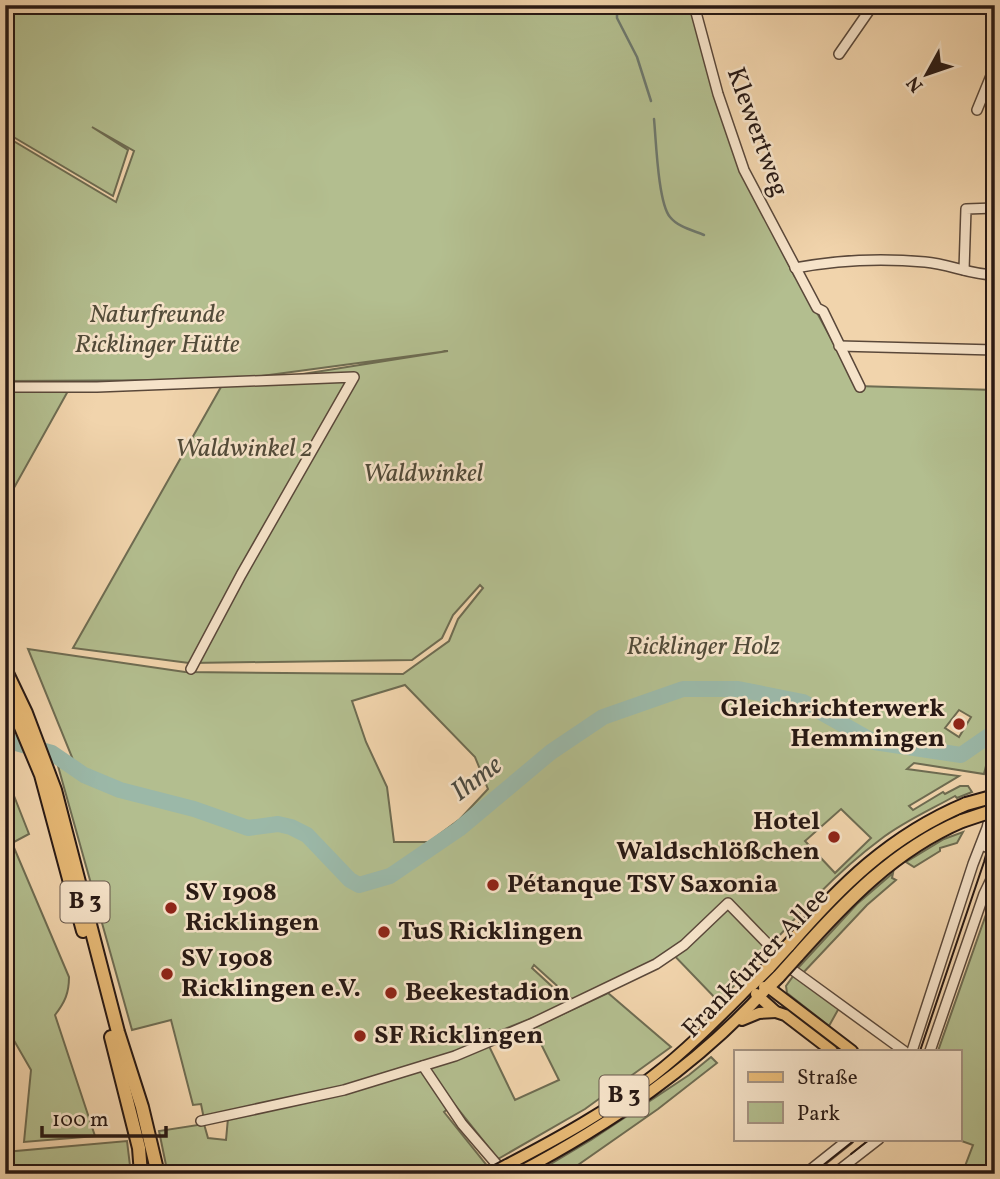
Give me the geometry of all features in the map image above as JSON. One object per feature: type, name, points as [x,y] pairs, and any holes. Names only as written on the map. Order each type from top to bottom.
[{"type":"highway","name":"B 3","points":[[5,669],[45,774],[145,1147],[158,1174]]},
{"type":"highway","name":"B 3","points":[[5,689],[33,742]]},
{"type":"highway","name":"B 3","points":[[792,951],[842,887],[873,858],[927,821],[995,795]]},
{"type":"highway","name":"Frankfurter Allee","points":[[768,987],[774,971],[792,951],[904,853],[933,834],[995,810]]},
{"type":"highway","name":"B 3","points":[[751,985],[774,971]]},
{"type":"highway","name":"B 3","points":[[141,1174],[145,1147]]},
{"type":"main road","points":[[751,985],[768,987],[851,1050]]},
{"type":"main road","points":[[751,985],[758,998],[831,1050]]},
{"type":"main road","name":"Frankfurter Allee","points":[[506,1170],[652,1077],[691,1044],[751,985]]},
{"type":"main road","name":"Frankfurter Allee","points":[[516,1174],[587,1135],[632,1105],[735,1023],[768,987]]},
{"type":"main road","points":[[735,1023],[759,1013],[776,1012]]},
{"type":"main road","name":"B 3","points":[[491,1173],[506,1170]]},
{"type":"street","name":"Klewertweg","points":[[694,5],[722,106],[744,170],[817,308],[823,311],[860,387]]},
{"type":"street","points":[[839,54],[873,5]]},
{"type":"street","points":[[976,110],[995,66]]},
{"type":"street","points":[[964,270],[966,209],[995,208]]},
{"type":"street","points":[[795,268],[826,262],[927,262],[981,275],[995,275]]},
{"type":"street","points":[[839,346],[995,350]]},
{"type":"street","points":[[5,387],[110,387],[354,377],[241,575],[191,669]]},
{"type":"street","points":[[912,1050],[981,845],[995,795]]},
{"type":"street","points":[[981,845],[995,850]]},
{"type":"street","points":[[930,1050],[984,894],[995,871]]},
{"type":"street","points":[[201,1121],[344,1090],[423,1066],[542,1020],[656,964],[684,945],[727,903],[794,971],[903,1050]]},
{"type":"street","points":[[423,1066],[462,1124],[506,1170]]},
{"type":"street","points":[[805,1174],[848,1140]]},
{"type":"street","points":[[834,1174],[878,1140]]},
{"type":"green space","points":[[5,5],[691,5],[739,166],[795,277],[798,278],[857,386],[995,390],[995,729],[984,774],[914,763],[907,769],[959,776],[909,806],[913,810],[943,792],[945,794],[960,786],[968,786],[972,792],[957,798],[955,796],[907,822],[858,857],[816,896],[719,1002],[669,950],[654,961],[574,1001],[534,965],[532,968],[570,1003],[492,1034],[488,1029],[488,1044],[515,1100],[559,1080],[533,1028],[608,993],[671,1047],[585,1109],[498,1159],[454,1104],[444,1112],[488,1167],[473,1174],[169,1174],[159,1131],[204,1124],[208,1138],[226,1140],[228,1118],[204,1119],[201,1104],[193,1105],[171,1020],[132,1030],[58,766],[78,772],[28,649],[185,672],[403,674],[449,641],[458,619],[483,588],[480,585],[453,615],[442,638],[412,660],[189,663],[73,648],[221,387],[448,351],[254,377],[206,380],[5,381],[5,136],[116,202],[134,151],[92,127],[128,150],[113,196],[5,132]],"holes":[[[405,685],[475,757],[488,789],[460,819],[429,842],[394,842],[387,787],[366,742],[352,701]],[[959,710],[971,717],[959,737],[945,728]],[[841,809],[871,838],[835,873],[805,841]]]},
{"type":"green space","points":[[5,391],[68,391],[5,504]]},
{"type":"green space","points":[[5,773],[29,834],[12,843],[69,977],[66,997],[55,1015],[95,1136],[24,1142],[31,1070],[12,1037],[5,1041]]},
{"type":"green space","points":[[963,832],[957,843],[940,848],[940,851],[914,867],[906,862],[944,839]]},
{"type":"green space","points":[[893,873],[892,878],[896,880],[867,905],[802,974],[797,969],[857,904]]},
{"type":"green space","points":[[990,903],[995,905],[995,1174],[962,1174],[973,1145],[959,1140],[962,1140],[962,1050],[938,1050]]},
{"type":"green space","points":[[794,975],[839,1008],[829,1026],[787,993],[786,986]]},
{"type":"green space","points":[[711,1057],[717,1063],[658,1109],[565,1174],[534,1174],[591,1140],[689,1075]]},
{"type":"green space","points":[[127,1141],[131,1174],[5,1174],[5,1152]]},
{"type":"waterway","points":[[617,5],[617,18],[637,57],[651,101]]},
{"type":"waterway","points":[[654,119],[660,185],[666,210],[677,223],[704,235]]},
{"type":"waterway","name":"Ihme","points":[[5,740],[52,753],[84,775],[120,790],[194,809],[248,828],[278,824],[291,827],[307,835],[350,880],[359,885],[390,876],[459,829],[551,752],[603,717],[683,689],[738,689],[803,702],[874,742],[961,755],[990,735],[995,735]]},
{"type":"tram line","points":[[920,1050],[995,823]]},
{"type":"tram line","points":[[812,1174],[855,1140]]},
{"type":"tram line","points":[[851,1154],[869,1140]]},
{"type":"place","name":"Gleichrichterwerk Hemmingen","points":[[959,724]]},
{"type":"place","name":"Hotel Waldschlößchen","points":[[834,837]]},
{"type":"place","name":"Pétanque TSV Saxonia","points":[[493,885]]},
{"type":"place","name":"SV 1908 Ricklingen","points":[[171,908]]},
{"type":"place","name":"TuS Ricklingen","points":[[384,932]]},
{"type":"place","name":"SV 1908 Ricklingen e.V.","points":[[167,974]]},
{"type":"place","name":"Beekestadion","points":[[391,993]]},
{"type":"place","name":"SF Ricklingen","points":[[360,1036]]},
{"type":"park label","name":"Naturfreunde Ricklinger Hütte","points":[[157,330]]},
{"type":"park label","name":"Waldwinkel 2","points":[[244,449]]},
{"type":"park label","name":"Waldwinkel","points":[[423,474]]},
{"type":"park label","name":"Ricklinger Holz","points":[[703,647]]}]
